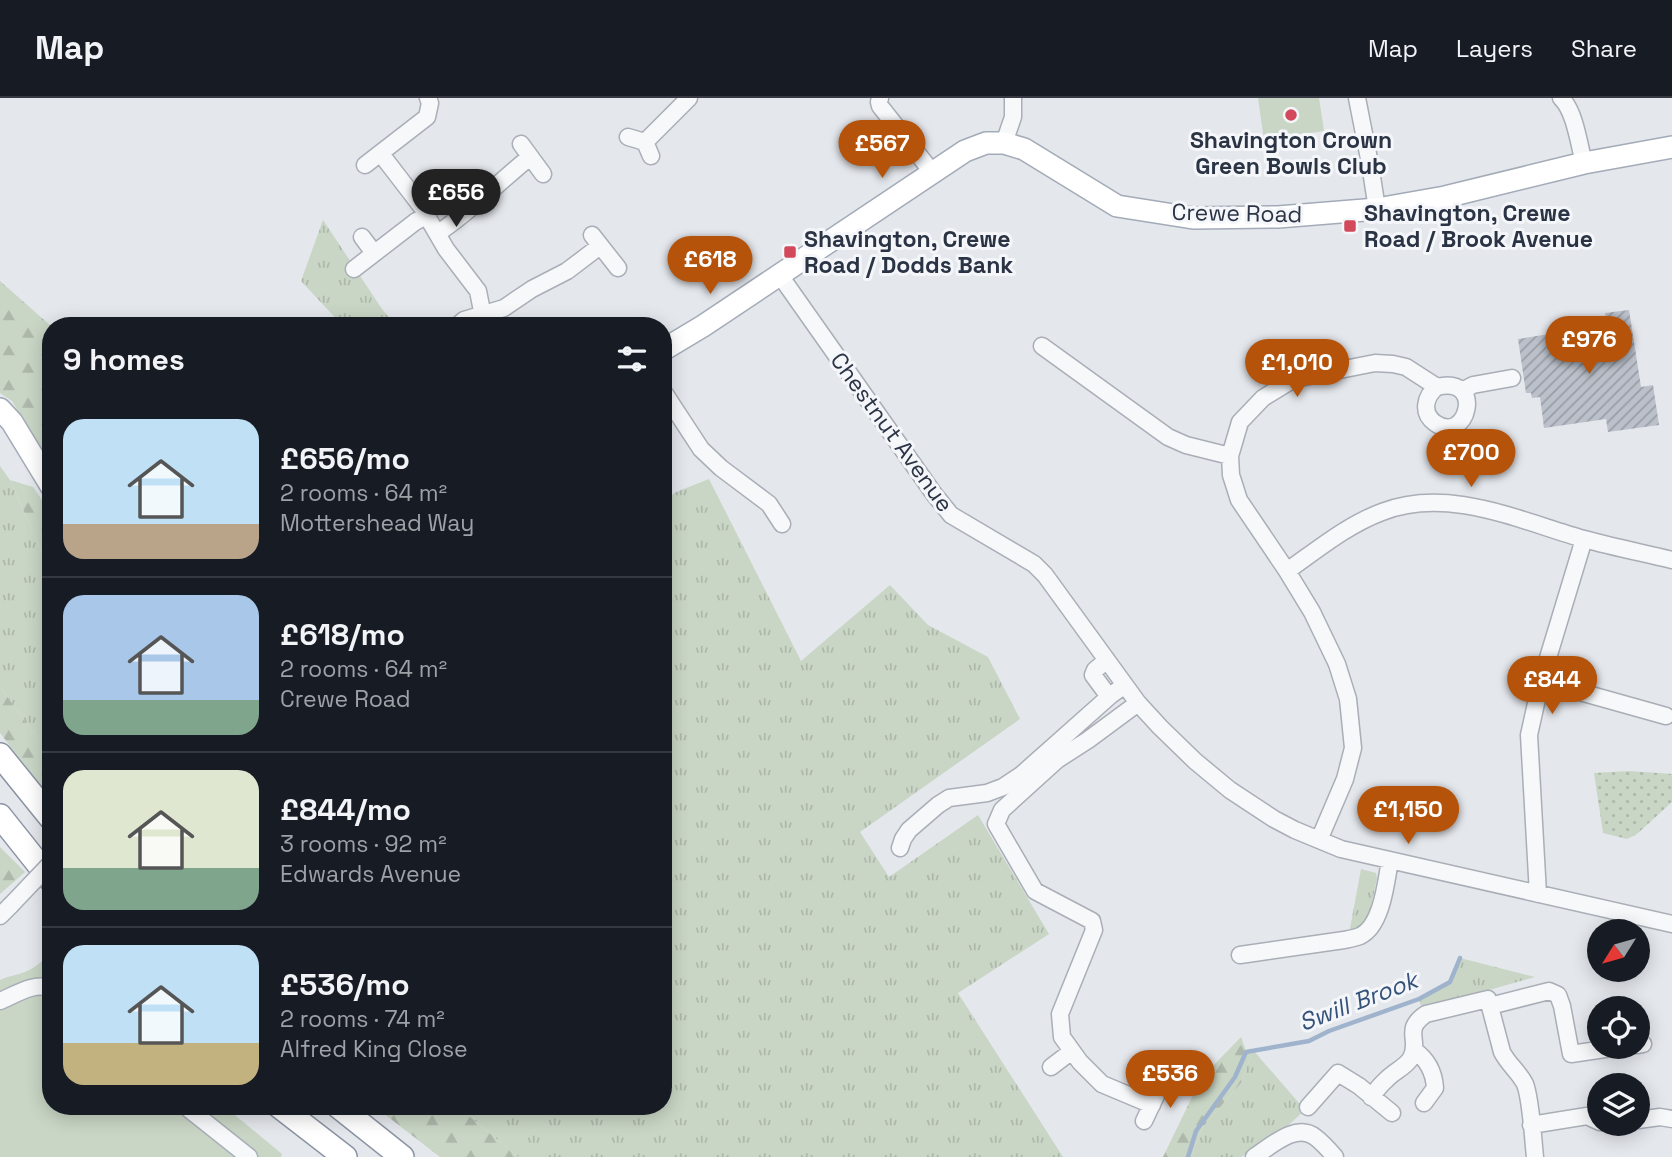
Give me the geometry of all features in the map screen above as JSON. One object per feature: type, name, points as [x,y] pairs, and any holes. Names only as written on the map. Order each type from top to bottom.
[{"type":"highway","points":[[0,755],[42,807]]},
{"type":"highway","points":[[0,816],[42,869]]},
{"type":"highway","points":[[291,1115],[345,1157]]},
{"type":"highway","points":[[349,1115],[402,1157]]},
{"type":"main road","points":[[672,345],[965,151],[986,143],[1004,143]]},
{"type":"main road","name":"Crewe Road","points":[[1004,143],[1024,149],[1117,206],[1194,218],[1278,217],[1377,209],[1446,197],[1584,163],[1672,147]]},
{"type":"main road","points":[[0,409],[12,422],[42,471]]},
{"type":"street","points":[[365,165],[427,117],[430,103],[428,98]]},
{"type":"street","points":[[628,137],[648,149],[689,98]]},
{"type":"street","points":[[880,98],[880,106],[932,172]]},
{"type":"street","points":[[1004,143],[1013,117],[1013,98]]},
{"type":"street","points":[[1357,98],[1377,209]]},
{"type":"street","points":[[1561,98],[1571,116],[1584,163]]},
{"type":"street","points":[[438,233],[472,208],[501,181],[525,151],[543,174]]},
{"type":"street","points":[[381,154],[427,215],[446,249],[478,291],[483,317]]},
{"type":"street","points":[[354,269],[427,215]]},
{"type":"street","points":[[362,237],[374,253]]},
{"type":"street","points":[[489,317],[532,289],[567,271],[596,240],[618,268]]},
{"type":"street","name":"Chestnut Avenue","points":[[779,274],[951,515],[1034,564],[1045,575],[1138,703],[1195,761],[1230,790],[1274,819],[1341,849],[1672,924]]},
{"type":"street","points":[[1042,345],[1168,437],[1186,445],[1230,456]]},
{"type":"street","points":[[1319,839],[1345,779],[1353,748],[1348,699],[1337,664],[1312,612],[1239,500],[1231,475],[1230,456],[1240,422],[1263,398],[1294,379],[1375,363],[1393,364],[1406,367],[1437,387]]},
{"type":"street","points":[[1462,391],[1473,385],[1512,378]]},
{"type":"street","points":[[1455,386],[1462,391],[1468,404],[1465,417],[1454,426],[1440,426],[1429,417],[1426,404],[1428,397],[1437,387],[1455,386]]},
{"type":"street","points":[[672,405],[701,449],[721,468],[769,504],[782,524]]},
{"type":"street","points":[[1287,571],[1352,526],[1383,511],[1417,503],[1448,503],[1511,516],[1584,539],[1672,560]]},
{"type":"street","points":[[1538,894],[1529,735],[1541,681],[1584,539]]},
{"type":"street","points":[[1107,660],[1093,675],[1107,694],[1111,695]]},
{"type":"street","points":[[1541,681],[1665,716]]},
{"type":"street","points":[[900,848],[909,830],[938,805],[949,798],[987,793],[1003,787],[1021,775],[1125,685]]},
{"type":"street","points":[[1138,703],[1057,760],[1002,810],[996,824],[1035,891],[1092,920],[1094,930],[1060,1014],[1062,1037],[1080,1062],[1102,1083],[1152,1105]]},
{"type":"street","points":[[1240,955],[1344,940],[1368,931],[1375,922],[1390,860]]},
{"type":"street","points":[[6,910],[42,872]]},
{"type":"street","points":[[0,1001],[42,986]]},
{"type":"street","points":[[1490,1006],[1549,991],[1558,995],[1571,1054],[1587,1052]]},
{"type":"street","points":[[1365,1092],[1411,1059],[1414,1051],[1413,1027],[1418,1019],[1426,1014],[1488,999],[1502,1052],[1522,1079],[1527,1091],[1535,1157]]},
{"type":"street","points":[[1051,1067],[1072,1051]]},
{"type":"street","points":[[1414,1051],[1423,1056],[1434,1079],[1435,1088],[1424,1103]]},
{"type":"street","points":[[1308,1107],[1338,1073],[1392,1113]]},
{"type":"street","points":[[1144,1121],[1162,1083]]},
{"type":"street","points":[[196,1115],[248,1157]]},
{"type":"street","points":[[1531,1125],[1587,1116]]},
{"type":"street","points":[[1650,1118],[1672,1119]]},
{"type":"street","points":[[1254,1157],[1299,1131],[1313,1135],[1335,1157]]},
{"type":"green space","name":"Shavington Crown Green Bowls Club","points":[[1258,98],[1319,98],[1324,131],[1264,140]]},
{"type":"green space","points":[[323,220],[388,317],[335,317],[301,281]]},
{"type":"green space","points":[[0,281],[42,318],[42,451],[12,401],[0,393]]},
{"type":"green space","points":[[0,466],[10,480],[42,553],[42,744],[0,687]]},
{"type":"green space","points":[[709,479],[801,661],[890,585],[928,625],[988,657],[1020,719],[860,832],[889,877],[978,815],[1049,934],[958,993],[1063,1157],[518,1157],[468,1115],[672,1115],[672,495]]},
{"type":"green space","points":[[10,480],[33,487],[42,500],[42,553]]},
{"type":"green space","points":[[0,687],[42,744],[42,787],[0,733]]},
{"type":"green space","points":[[1629,771],[1672,774],[1672,802],[1637,834],[1627,839],[1603,833],[1594,773]]},
{"type":"green space","points":[[0,847],[25,872],[0,894]]},
{"type":"green space","points":[[1361,869],[1376,873],[1377,878],[1370,912],[1361,929],[1349,934]]},
{"type":"green space","points":[[1460,958],[1535,977],[1422,1009],[1419,999],[1450,982]]},
{"type":"green space","points":[[42,961],[42,1115],[235,1115],[282,1154],[281,1157],[0,1157],[0,980]]},
{"type":"green space","points":[[1241,1037],[1246,1051],[1253,1050],[1241,1083],[1202,1128],[1191,1157],[1163,1157],[1193,1095],[1211,1068]]},
{"type":"green space","points":[[1253,1050],[1305,1110],[1281,1132],[1241,1157],[1191,1157],[1202,1128],[1241,1083]]},
{"type":"green space","points":[[386,1115],[468,1115],[518,1157],[440,1157]]},
{"type":"building","points":[[1629,310],[1641,387],[1653,385],[1659,425],[1608,432],[1606,419],[1544,428],[1540,397],[1532,398],[1531,393],[1526,393],[1518,339],[1607,325],[1605,313]]},
{"type":"waterway","name":"Swill Brook","points":[[1188,1157],[1196,1131],[1235,1077],[1246,1052],[1309,1041],[1329,1031],[1419,999],[1450,982],[1460,958]]},
{"type":"place","name":"Shavington Crown Green Bowls Club","points":[[1291,115]]},
{"type":"place","name":"Shavington, Crewe Road / Brook Avenue","points":[[1350,226]]},
{"type":"place","name":"Shavington, Crewe Road / Dodds Bank","points":[[790,252]]}]
